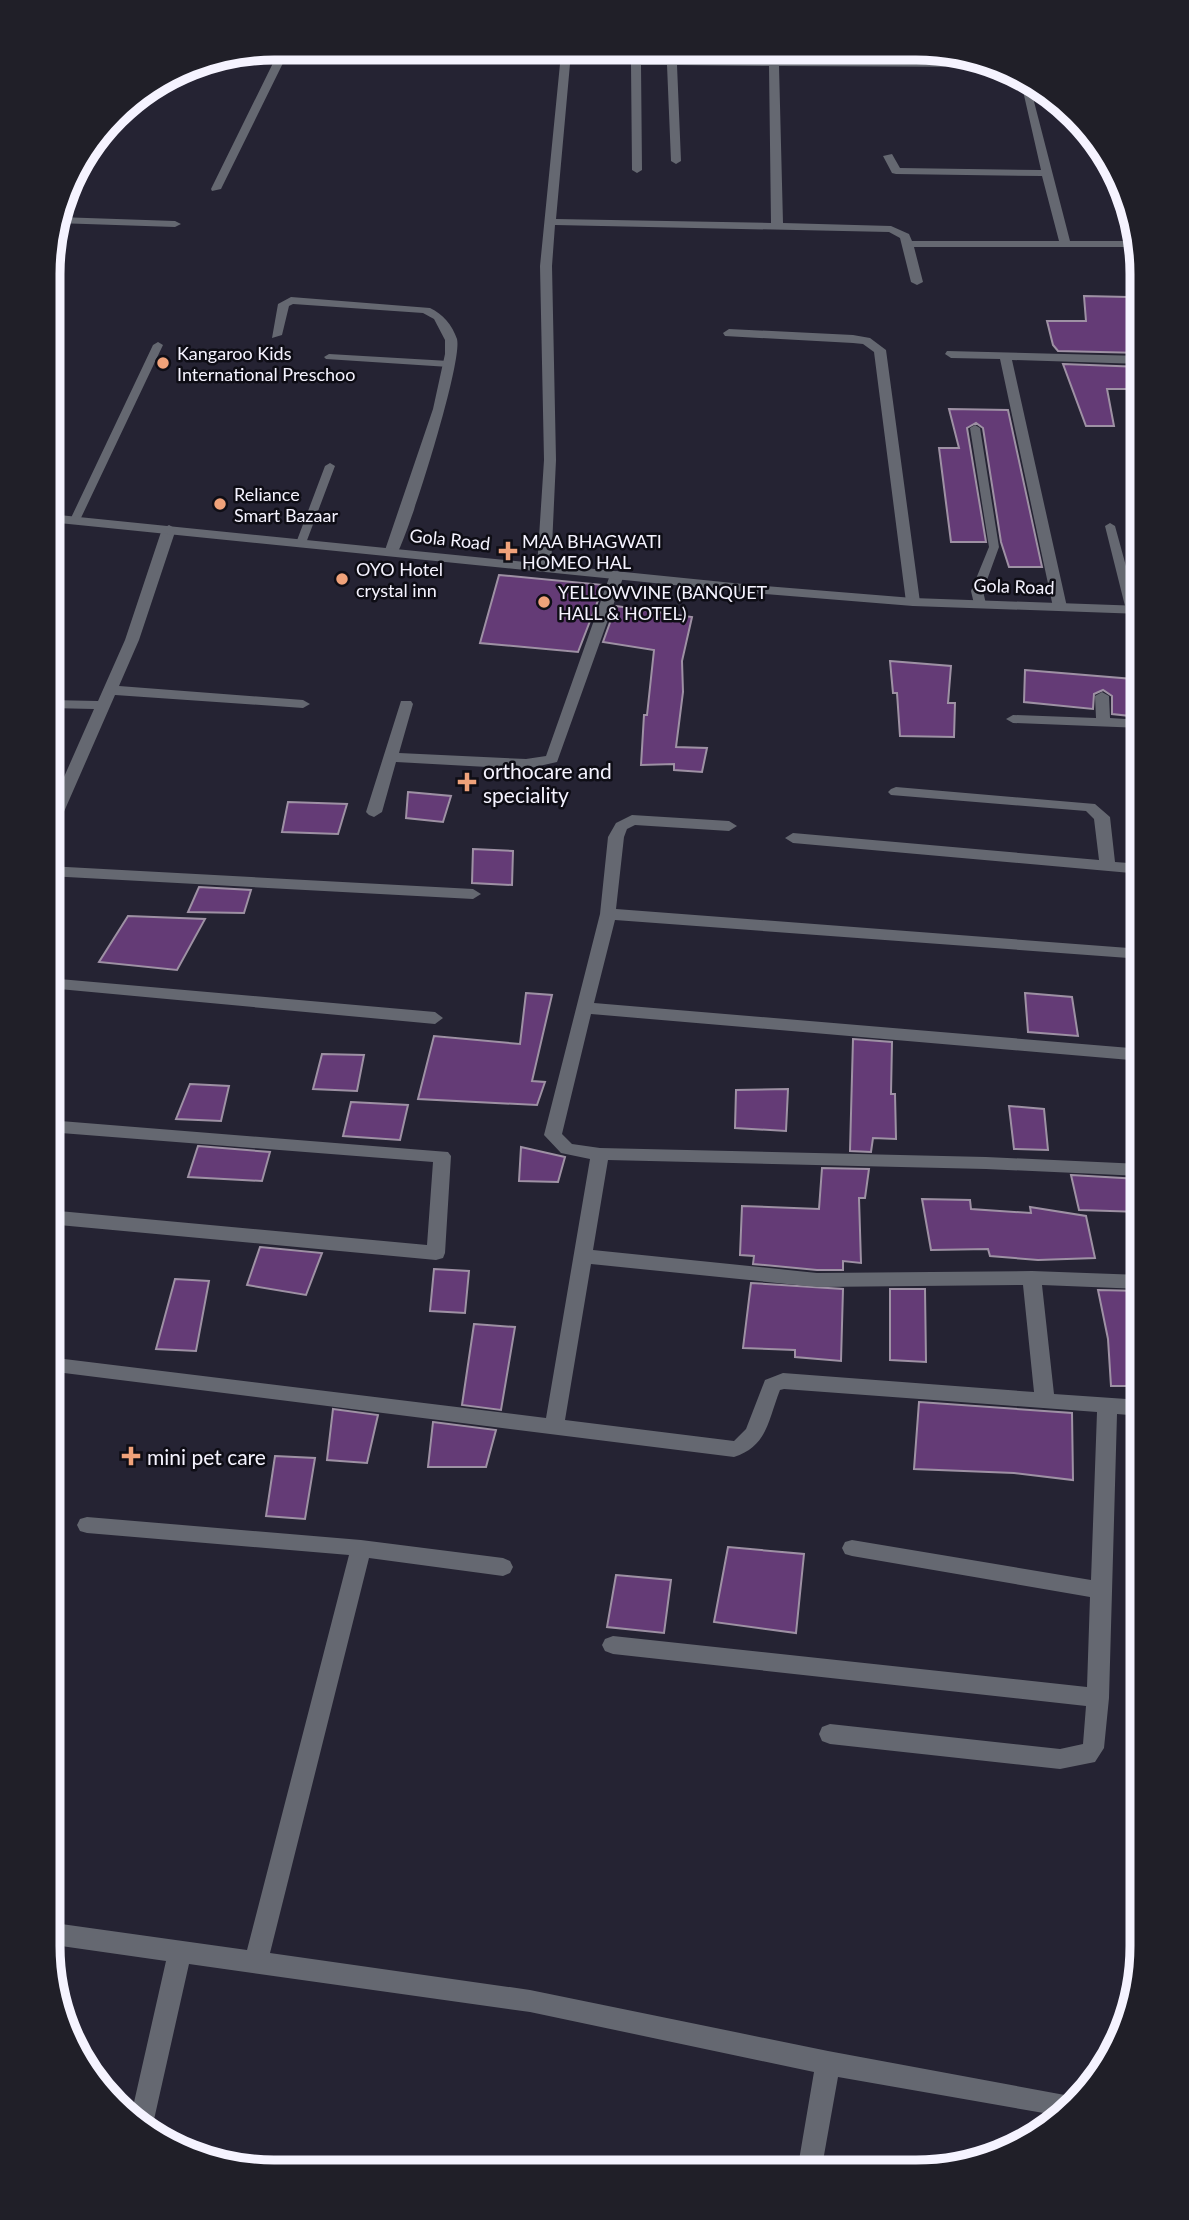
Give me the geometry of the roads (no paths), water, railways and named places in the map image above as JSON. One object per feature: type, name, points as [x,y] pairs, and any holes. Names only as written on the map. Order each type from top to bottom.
[{"type":"street","points":[[215,189],[280,59]]},
{"type":"street","points":[[556,59],[577,59]]},
{"type":"street","points":[[632,59],[959,65]]},
{"type":"street","points":[[544,568],[551,460],[546,267],[565,60]]},
{"type":"street","points":[[636,61],[637,170]]},
{"type":"street","points":[[672,61],[676,161]]},
{"type":"street","points":[[774,62],[777,226]]},
{"type":"street","points":[[1026,91],[1065,244]]},
{"type":"street","points":[[888,156],[895,172],[1047,173]]},
{"type":"street","points":[[67,220],[175,224]]},
{"type":"street","points":[[549,222],[891,229],[904,233],[917,282]]},
{"type":"street","points":[[907,244],[1128,244]]},
{"type":"street","points":[[276,335],[285,304],[290,300],[426,310],[439,317],[448,332],[452,345],[439,409],[391,553]]},
{"type":"street","points":[[729,333],[853,339],[866,341],[880,350],[914,602]]},
{"type":"street","points":[[951,354],[1130,360]]},
{"type":"street","points":[[1005,355],[1060,607]]},
{"type":"street","name":"Gola Road","points":[[59,519],[304,536],[391,553],[914,602],[1130,610]]},
{"type":"street","points":[[59,805],[132,640],[169,528]]},
{"type":"street","points":[[390,757],[526,764],[552,759],[617,575]]},
{"type":"street","points":[[111,690],[303,704]]},
{"type":"street","points":[[1102,696],[1103,722]]},
{"type":"street","points":[[59,704],[104,705]]},
{"type":"street","points":[[373,812],[405,704]]},
{"type":"street","points":[[1013,719],[1130,723]]},
{"type":"street","points":[[896,792],[1090,807],[1102,817],[1108,867]]},
{"type":"street","points":[[729,826],[632,820],[621,826],[616,837],[608,914],[553,1135],[567,1149],[600,1154],[986,1163],[1129,1169]]},
{"type":"street","points":[[793,838],[1130,868]]},
{"type":"street","points":[[59,872],[473,894]]},
{"type":"street","points":[[608,914],[1130,953]]},
{"type":"street","points":[[59,984],[435,1018]]},
{"type":"street","points":[[585,1008],[1130,1054]]},
{"type":"street","points":[[59,1127],[442,1156],[436,1253],[59,1218]]},
{"type":"street","points":[[554,1427],[600,1154]]},
{"type":"street","points":[[583,1256],[817,1280],[1032,1278],[1129,1282]]},
{"type":"street","points":[[1032,1278],[1045,1400]]},
{"type":"street","points":[[59,1365],[741,1448],[751,1440],[772,1385],[783,1381],[1129,1407]]},
{"type":"street","points":[[830,1734],[1071,1759],[1087,1755],[1093,1748],[1098,1698],[1107,1405]]},
{"type":"street","points":[[87,1525],[361,1548],[503,1567]]},
{"type":"street","points":[[255,1964],[361,1548]]},
{"type":"street","points":[[852,1548],[1102,1591]]},
{"type":"street","points":[[613,1645],[1098,1698]]},
{"type":"street","points":[[59,1935],[255,1964],[422,1983],[530,2001],[828,2063],[1060,2104]]},
{"type":"street","points":[[143,2116],[180,1952]]},
{"type":"street","points":[[811,2160],[828,2063]]},
{"type":"lane","points":[[75,520],[158,345]]},
{"type":"lane","points":[[329,358],[449,363]]},
{"type":"lane","points":[[975,428],[994,547],[977,591],[980,604]]},
{"type":"lane","points":[[304,536],[330,466]]},
{"type":"lane","points":[[1110,526],[1130,588]]},
{"type":"place","name":"Kangaroo Kids International Preschoo","points":[[163,363]]},
{"type":"place","name":"Reliance Smart Bazaar","points":[[220,504]]},
{"type":"place","name":"MAA BHAGWATI HOMEO HAL","points":[[508,551]]},
{"type":"place","name":"OYO Hotel crystal inn","points":[[342,579]]},
{"type":"place","name":"YELLOWVINE (BANQUET HALL & HOTEL)","points":[[544,602]]},
{"type":"place","name":"orthocare and speciality","points":[[467,782]]},
{"type":"place","name":"mini pet care","points":[[131,1456]]}]
